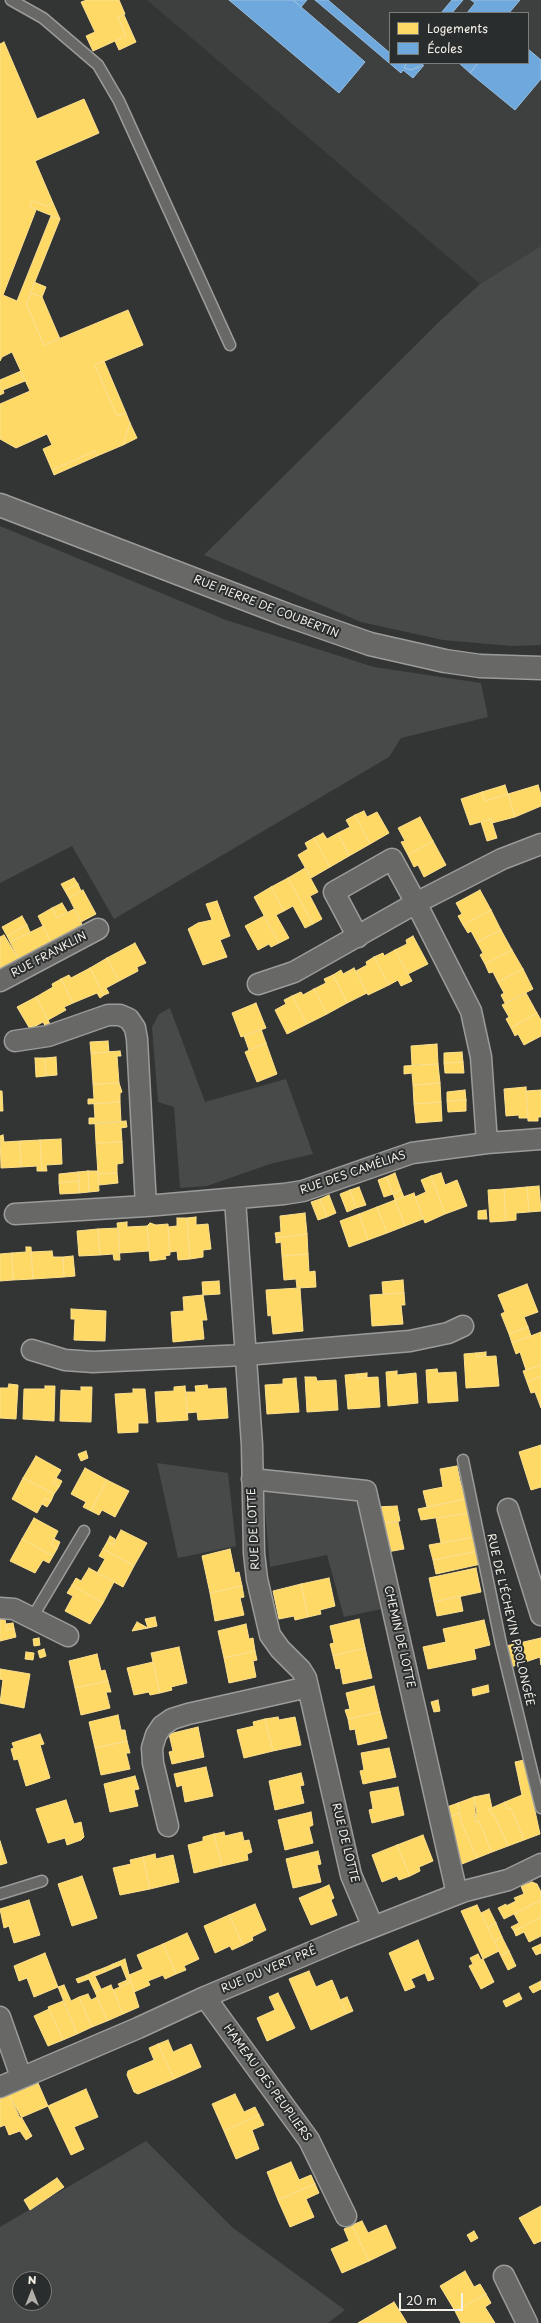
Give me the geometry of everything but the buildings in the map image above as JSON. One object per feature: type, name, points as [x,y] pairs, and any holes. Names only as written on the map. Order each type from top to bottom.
[{"type":"street","name":"RUE PIERRE DE COUBERTIN","points":[[0,505],[287,615],[370,644],[445,661],[480,666],[541,668]]},
{"type":"street","points":[[258,984],[294,972],[416,903],[502,859],[541,844]]},
{"type":"street","points":[[358,937],[334,892],[392,859],[471,1011],[481,1056],[487,1143]]},
{"type":"street","name":"RUE FRANKLIN","points":[[0,981],[98,929]]},
{"type":"street","points":[[15,1041],[48,1036],[108,1016],[120,1015],[129,1019],[135,1028],[137,1039],[146,1206]]},
{"type":"street","name":"RUE DES CAMÉLIAS","points":[[15,1214],[234,1199],[303,1191],[412,1153],[487,1143],[541,1139]]},
{"type":"street","name":"RUE DE LOTTE","points":[[234,1199],[245,1355],[255,1564],[267,1624],[274,1642],[301,1670],[308,1687],[351,1875],[373,1927]]},
{"type":"street","points":[[32,1350],[65,1360],[94,1362],[245,1355],[410,1341],[442,1334],[463,1326]]},
{"type":"street","name":"CHEMIN DE LOTTE","points":[[252,1479],[366,1491],[457,1894]]},
{"type":"street","points":[[508,1509],[540,1609]]},
{"type":"street","points":[[0,1608],[14,1609],[68,1636]]},
{"type":"street","points":[[168,1826],[153,1763],[152,1748],[156,1736],[162,1726],[172,1719],[188,1714],[308,1687]]},
{"type":"street","name":"RUE DU VERT PRÉ","points":[[0,2087],[138,2028],[205,1997],[373,1927],[457,1894],[508,1880],[541,1864]]},
{"type":"street","name":"HAMEAU DES PEUPLIERS","points":[[205,1997],[309,2140],[346,2216]]},
{"type":"street","points":[[0,2017],[21,2078]]},
{"type":"street","points":[[504,2276],[527,2323]]},
{"type":"lane","points":[[11,0],[43,18],[98,65],[119,101],[230,345]]},
{"type":"lane","name":"RUE DE L'ÉCHEVIN PROLONGÉE","points":[[463,1460],[501,1644],[541,1808]]},
{"type":"lane","points":[[32,1618],[84,1531]]},
{"type":"lane","points":[[0,1894],[42,1881]]},
{"type":"shaded area","points":[[147,0],[541,0],[541,246],[480,284]]},
{"type":"shaded area","points":[[541,246],[541,645],[511,646],[443,640],[361,622],[204,555],[442,319],[480,284]]},
{"type":"shaded area","points":[[0,526],[226,620],[374,667],[481,683],[488,717],[401,738],[389,757],[114,919],[72,846],[0,883]]},
{"type":"shaded area","points":[[170,1008],[205,1102],[286,1079],[313,1154],[270,1164],[207,1186],[180,1188],[174,1107],[158,1102],[152,1027],[159,1014]]},
{"type":"shaded area","points":[[157,1463],[228,1473],[236,1546],[178,1558]]},
{"type":"shaded area","points":[[263,1489],[360,1499],[386,1608],[344,1617],[327,1555],[270,1567]]},
{"type":"shaded area","points":[[146,2141],[233,2228],[345,2310],[328,2323],[0,2323],[0,2227]]}]
